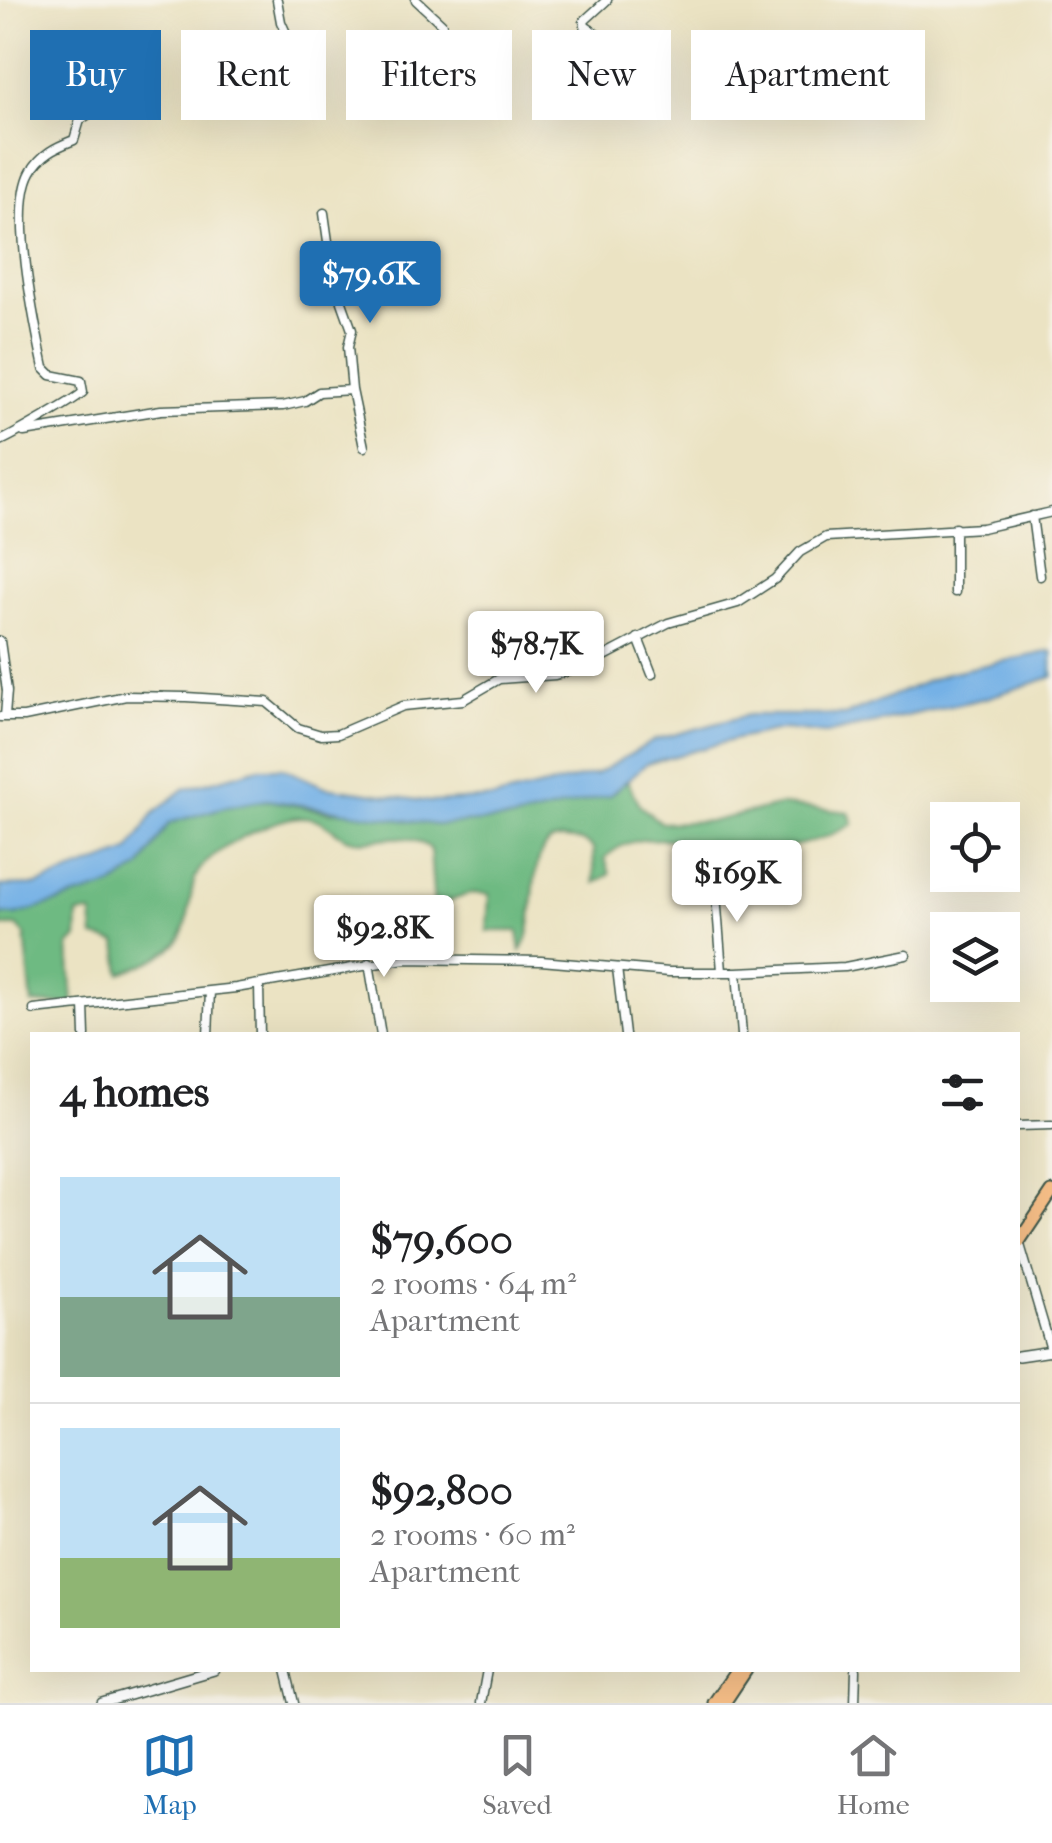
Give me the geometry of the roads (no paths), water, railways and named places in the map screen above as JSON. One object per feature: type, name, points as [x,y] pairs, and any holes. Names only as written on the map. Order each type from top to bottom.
[{"type":"main road","points":[[1020,1234],[1052,1181]]},
{"type":"main road","points":[[1020,1234],[1052,1192]]},
{"type":"main road","points":[[714,1703],[736,1672]]},
{"type":"main road","points":[[724,1703],[745,1672]]},
{"type":"street","points":[[277,0],[285,30]]},
{"type":"street","points":[[416,0],[442,24],[442,30]]},
{"type":"street","points":[[590,30],[584,21],[607,0]]},
{"type":"street","points":[[24,432],[37,418],[78,400],[83,392],[81,381],[51,375],[44,368],[24,252],[26,184],[42,158],[74,140],[80,120]]},
{"type":"street","points":[[324,213],[333,276],[352,330],[348,347],[352,390],[364,447]]},
{"type":"street","points":[[0,441],[24,432],[161,410],[283,406],[305,402],[319,392],[352,390]]},
{"type":"street","points":[[0,641],[8,690],[3,716],[24,717],[126,696],[264,702],[298,728],[326,736],[356,729],[403,706],[463,700],[499,679],[573,671],[680,618],[738,603],[775,579],[800,552],[826,538],[990,527],[1052,512]]},
{"type":"street","points":[[1032,516],[1040,576]]},
{"type":"street","points":[[955,528],[956,592]]},
{"type":"street","points":[[638,638],[652,674]]},
{"type":"street","points":[[715,882],[722,971]]},
{"type":"street","points":[[34,1010],[259,985],[368,963],[485,959],[738,972],[845,966],[906,955]]},
{"type":"street","points":[[368,963],[380,1032]]},
{"type":"street","points":[[618,968],[625,1032]]},
{"type":"street","points":[[738,972],[742,1032]]},
{"type":"street","points":[[259,985],[260,1032]]},
{"type":"street","points":[[208,1032],[210,991]]},
{"type":"street","points":[[84,1005],[85,1032]]},
{"type":"street","points":[[1020,1126],[1052,1125]]},
{"type":"street","points":[[1020,1244],[1052,1352],[1020,1356]]},
{"type":"street","points":[[102,1703],[207,1672]]},
{"type":"street","points":[[286,1672],[294,1703]]},
{"type":"street","points":[[481,1703],[487,1672]]},
{"type":"street","points":[[856,1672],[856,1703]]},
{"type":"water","points":[[1052,651],[1052,677],[986,698],[825,734],[785,729],[736,739],[646,764],[610,795],[515,819],[436,825],[267,800],[225,807],[169,823],[140,868],[112,886],[16,915],[0,914],[0,886],[37,885],[129,851],[153,814],[184,789],[259,768],[282,768],[325,787],[432,802],[496,798],[596,774],[655,740],[748,715],[846,715],[947,673]]}]
